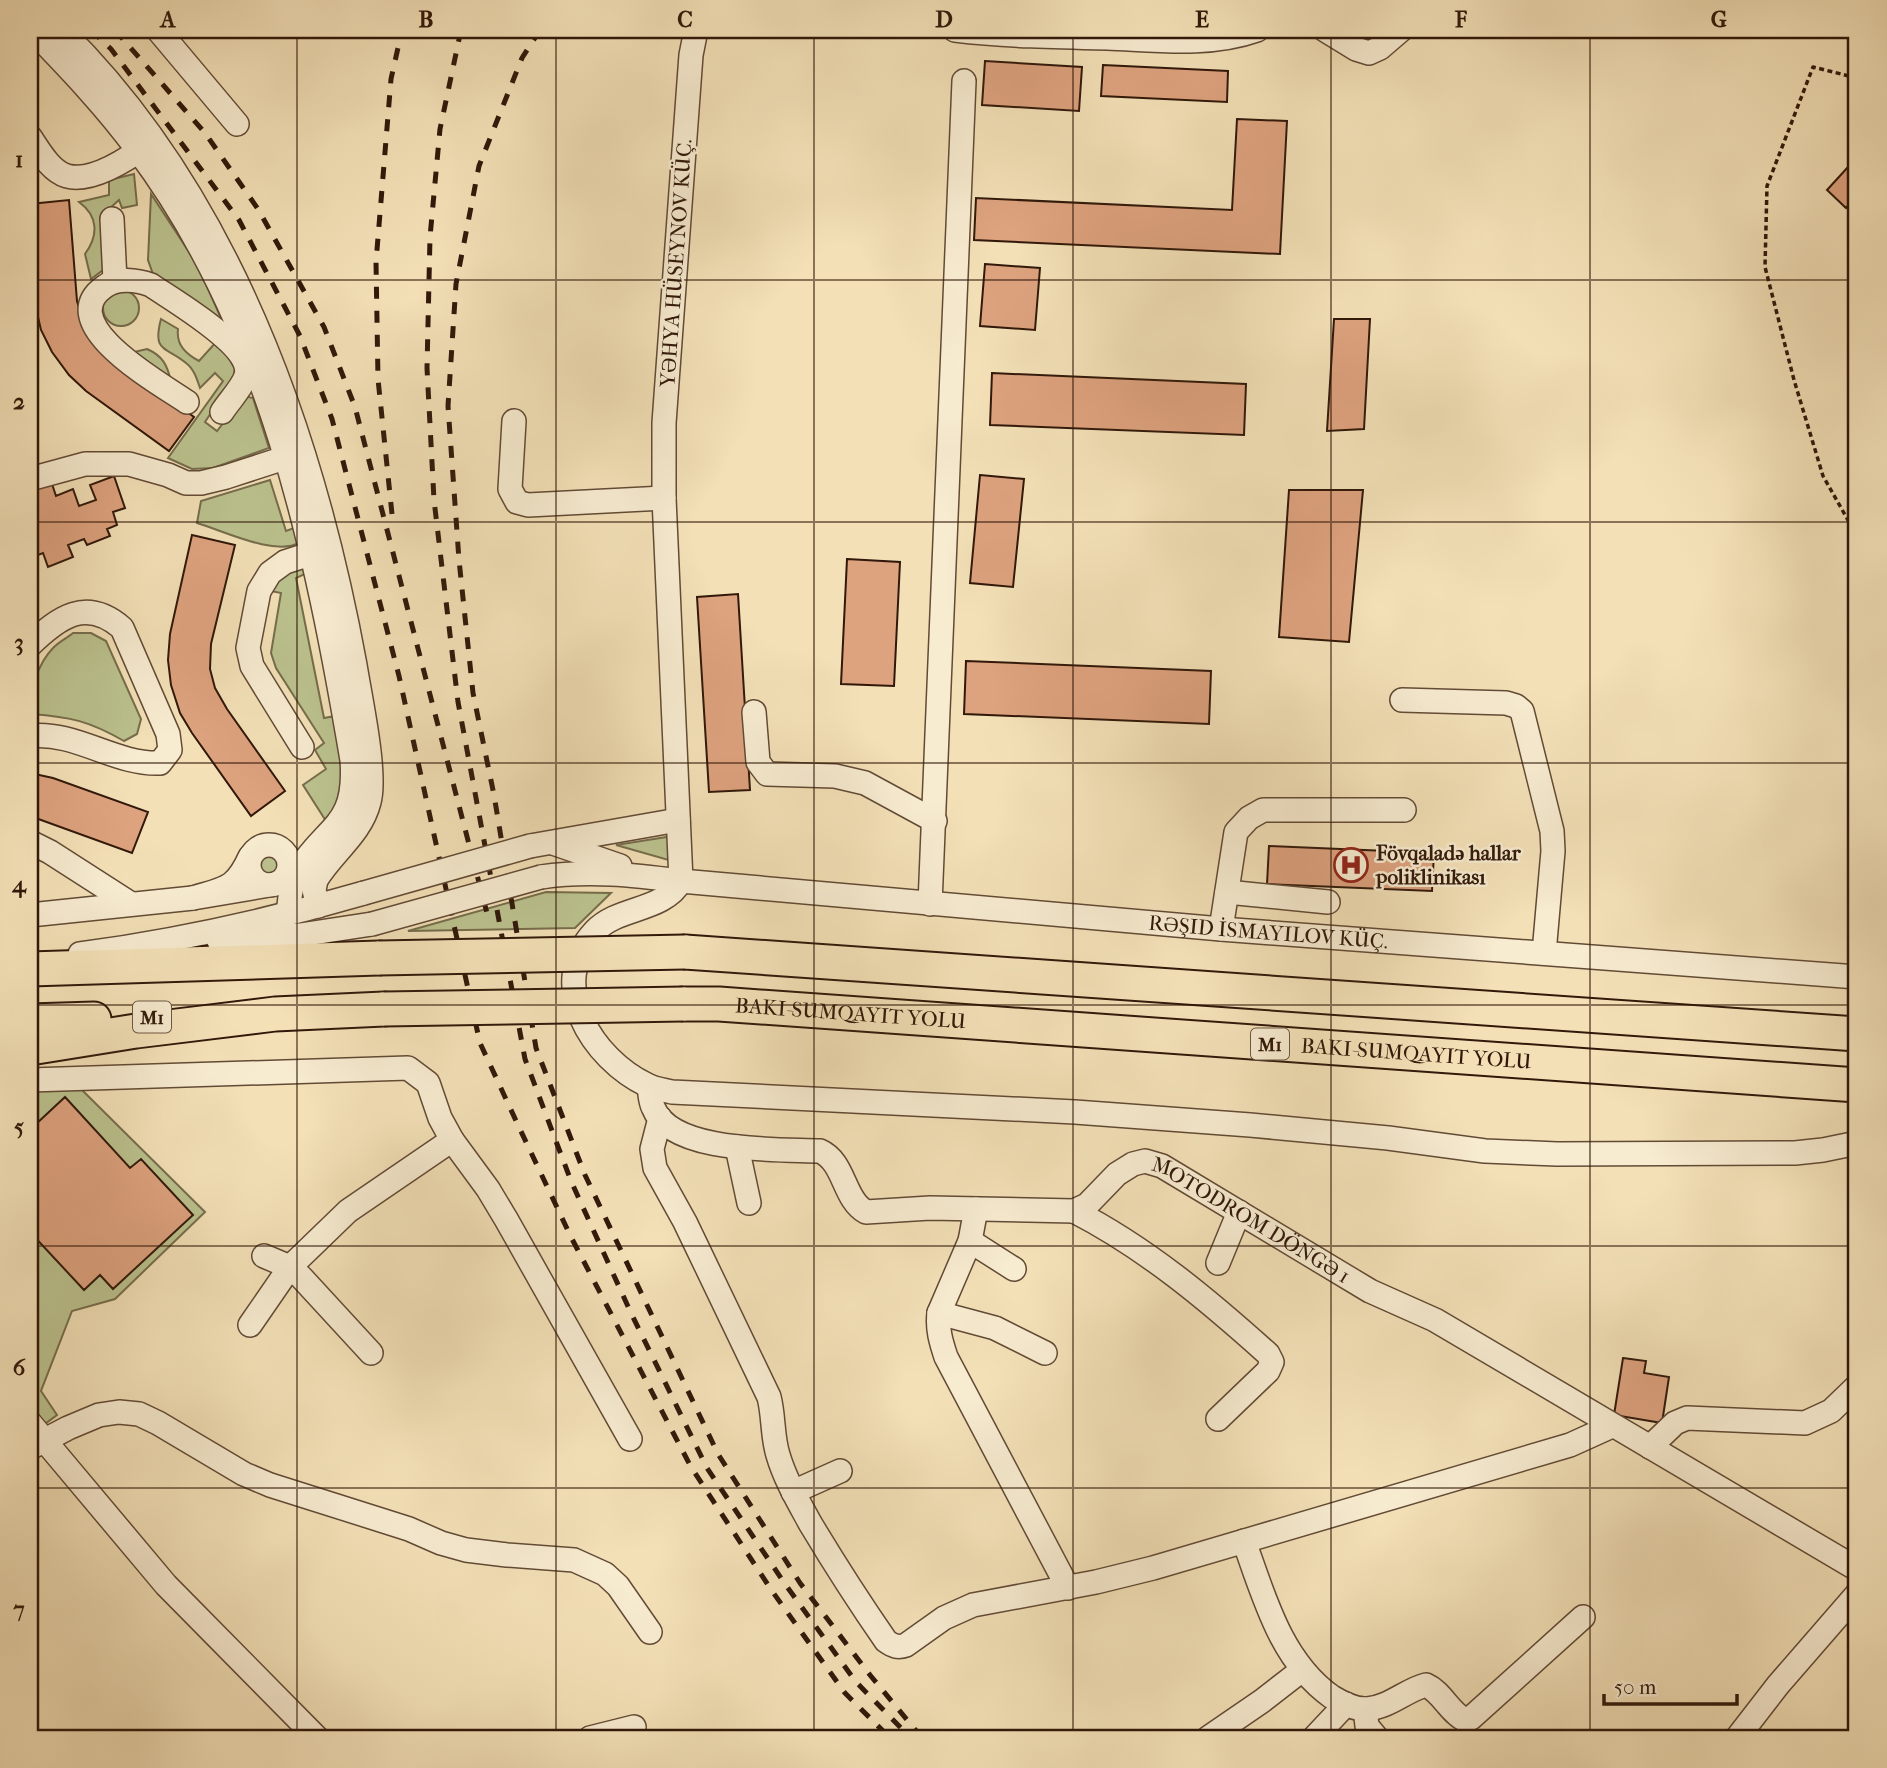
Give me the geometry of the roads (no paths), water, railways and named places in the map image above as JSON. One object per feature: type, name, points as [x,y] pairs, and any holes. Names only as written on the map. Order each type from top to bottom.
[{"type":"highway","points":[[30,968],[685,952],[1857,1034]]},
{"type":"highway","name":"M1","points":[[30,1021],[384,1009],[719,1004],[1857,1085]]},
{"type":"highway","points":[[30,1048],[136,1031],[275,1014]]},
{"type":"street","points":[[32,30],[146,146],[169,162],[234,276],[255,360],[322,513],[343,602],[360,694],[371,789],[362,821],[316,880],[314,890],[318,906]]},
{"type":"street","points":[[61,30],[83,51],[146,146]]},
{"type":"street","points":[[158,30],[236,124]]},
{"type":"street","name":"YƏHYA HÜSEYNOV KÜÇ.","points":[[681,881],[664,498],[664,423],[691,55],[696,30]]},
{"type":"street","points":[[955,30],[992,34],[1200,41],[1237,37],[1257,30]]},
{"type":"street","points":[[1325,30],[1356,49],[1369,53],[1380,48],[1401,30]]},
{"type":"street","points":[[930,904],[964,81]]},
{"type":"street","points":[[30,137],[38,167],[66,176],[87,176],[112,167],[146,146]]},
{"type":"street","points":[[112,219],[116,281]]},
{"type":"street","points":[[187,402],[102,339],[91,321],[89,307],[96,293],[105,286],[116,281],[138,281],[151,285],[224,335],[235,347],[255,360]]},
{"type":"street","points":[[222,412],[255,360]]},
{"type":"street","points":[[514,421],[510,489],[517,502],[528,506],[664,498]]},
{"type":"street","points":[[30,479],[85,464],[130,464],[186,483],[201,483],[296,454]]},
{"type":"street","points":[[250,857],[249,866],[256,881],[284,882],[340,821],[353,794],[352,760],[296,454]]},
{"type":"street","points":[[302,747],[252,666],[248,648],[259,591],[270,573],[285,562],[313,553]]},
{"type":"street","points":[[30,645],[53,623],[82,611],[109,617],[122,628],[168,734],[170,750],[160,763],[146,763],[67,737],[30,736]]},
{"type":"street","points":[[1402,700],[1506,703],[1522,711],[1552,831],[1553,850],[1544,953]]},
{"type":"street","points":[[754,712],[758,762],[767,774],[835,776],[865,783],[935,821]]},
{"type":"street","points":[[1221,929],[1236,832],[1249,818],[1263,810],[1404,810]]},
{"type":"street","points":[[136,946],[288,914],[540,844],[678,820]]},
{"type":"street","points":[[193,898],[235,883],[255,850],[263,846],[316,838],[340,821]]},
{"type":"street","points":[[30,842],[131,904]]},
{"type":"street","points":[[540,844],[646,876]]},
{"type":"street","points":[[272,845],[286,855],[289,863],[282,879],[288,914]]},
{"type":"street","points":[[30,915],[193,898],[284,882],[322,869]]},
{"type":"street","points":[[30,960],[136,946],[300,935],[372,924],[541,877],[594,872],[1221,929],[1857,977]]},
{"type":"street","points":[[681,881],[667,898],[623,913],[593,933],[578,958],[574,994],[578,1014],[606,1054],[627,1073],[649,1086],[672,1092],[1074,1112],[1388,1138],[1485,1151],[1557,1154],[1795,1153],[1857,1143]]},
{"type":"street","points":[[1227,892],[1328,902]]},
{"type":"street","points":[[30,1080],[408,1068],[428,1083],[440,1118],[452,1140],[494,1199],[630,1439]]},
{"type":"street","points":[[649,1086],[653,1108],[660,1118],[668,1126],[693,1140],[737,1147],[820,1151],[829,1155],[853,1199],[859,1208],[866,1212],[911,1209],[1074,1211],[1111,1230],[1151,1256],[1268,1354],[1272,1362],[1268,1371],[1218,1419]]},
{"type":"street","points":[[660,1118],[652,1149],[655,1168],[685,1222],[769,1397],[774,1415],[776,1451],[793,1492],[858,1600],[892,1646],[906,1645],[944,1618],[974,1605],[1068,1588],[1153,1568],[1570,1445],[1612,1426]]},
{"type":"street","points":[[250,1325],[289,1267],[363,1199],[452,1140]]},
{"type":"street","points":[[737,1147],[749,1203]]},
{"type":"street","name":"MOTODROM DÖNGƏ 1","points":[[1074,1211],[1095,1199],[1117,1174],[1133,1164],[1144,1161],[1162,1166],[1370,1291],[1435,1320],[1857,1569]]},
{"type":"street","points":[[976,1209],[970,1241],[939,1312],[937,1325],[946,1357],[1068,1588]]},
{"type":"street","points":[[1217,1263],[1239,1212]]},
{"type":"street","points":[[970,1241],[1014,1269]]},
{"type":"street","points":[[264,1256],[289,1267],[302,1277],[371,1353]]},
{"type":"street","points":[[939,1312],[995,1328],[1045,1353]]},
{"type":"street","points":[[1650,1447],[1675,1423],[1686,1419],[1805,1423],[1830,1411],[1857,1387]]},
{"type":"street","points":[[317,1738],[166,1585],[35,1437],[99,1415],[119,1412],[139,1414],[244,1474],[270,1485],[408,1529],[441,1543],[480,1552],[574,1560],[605,1574],[618,1586],[650,1632]]},
{"type":"street","points":[[793,1492],[840,1471]]},
{"type":"street","points":[[1244,1541],[1278,1629],[1303,1670],[1326,1692],[1355,1707],[1377,1738]]},
{"type":"street","points":[[1737,1738],[1778,1685],[1857,1594]]},
{"type":"street","points":[[1314,1738],[1355,1707],[1393,1702],[1426,1685],[1433,1688],[1459,1717],[1465,1720],[1471,1718],[1583,1617]]},
{"type":"street","points":[[1208,1738],[1303,1670]]},
{"type":"street","points":[[590,1738],[634,1727]]},
{"type":"railway","points":[[91,30],[111,49],[239,220],[300,336],[332,419],[399,676],[480,1043],[518,1125],[571,1237],[691,1467],[772,1591],[845,1693],[890,1738]]},
{"type":"railway","points":[[115,30],[205,133],[258,209],[324,327],[355,407],[488,917]]},
{"type":"railway","points":[[392,514],[378,379],[376,262],[391,79],[402,30]]},
{"type":"railway","points":[[461,30],[440,129],[430,237],[427,368],[434,500],[458,702],[525,1059],[571,1181],[631,1313],[707,1468],[785,1584],[856,1682],[906,1733]]},
{"type":"railway","points":[[540,30],[522,58],[479,166],[456,284],[448,406],[459,560],[473,693],[494,795],[536,1048],[585,1175],[718,1454],[800,1583],[922,1738]]},
{"type":"place","name":"Fövqaladə hallar poliklinikası","points":[[1351,865]]}]
